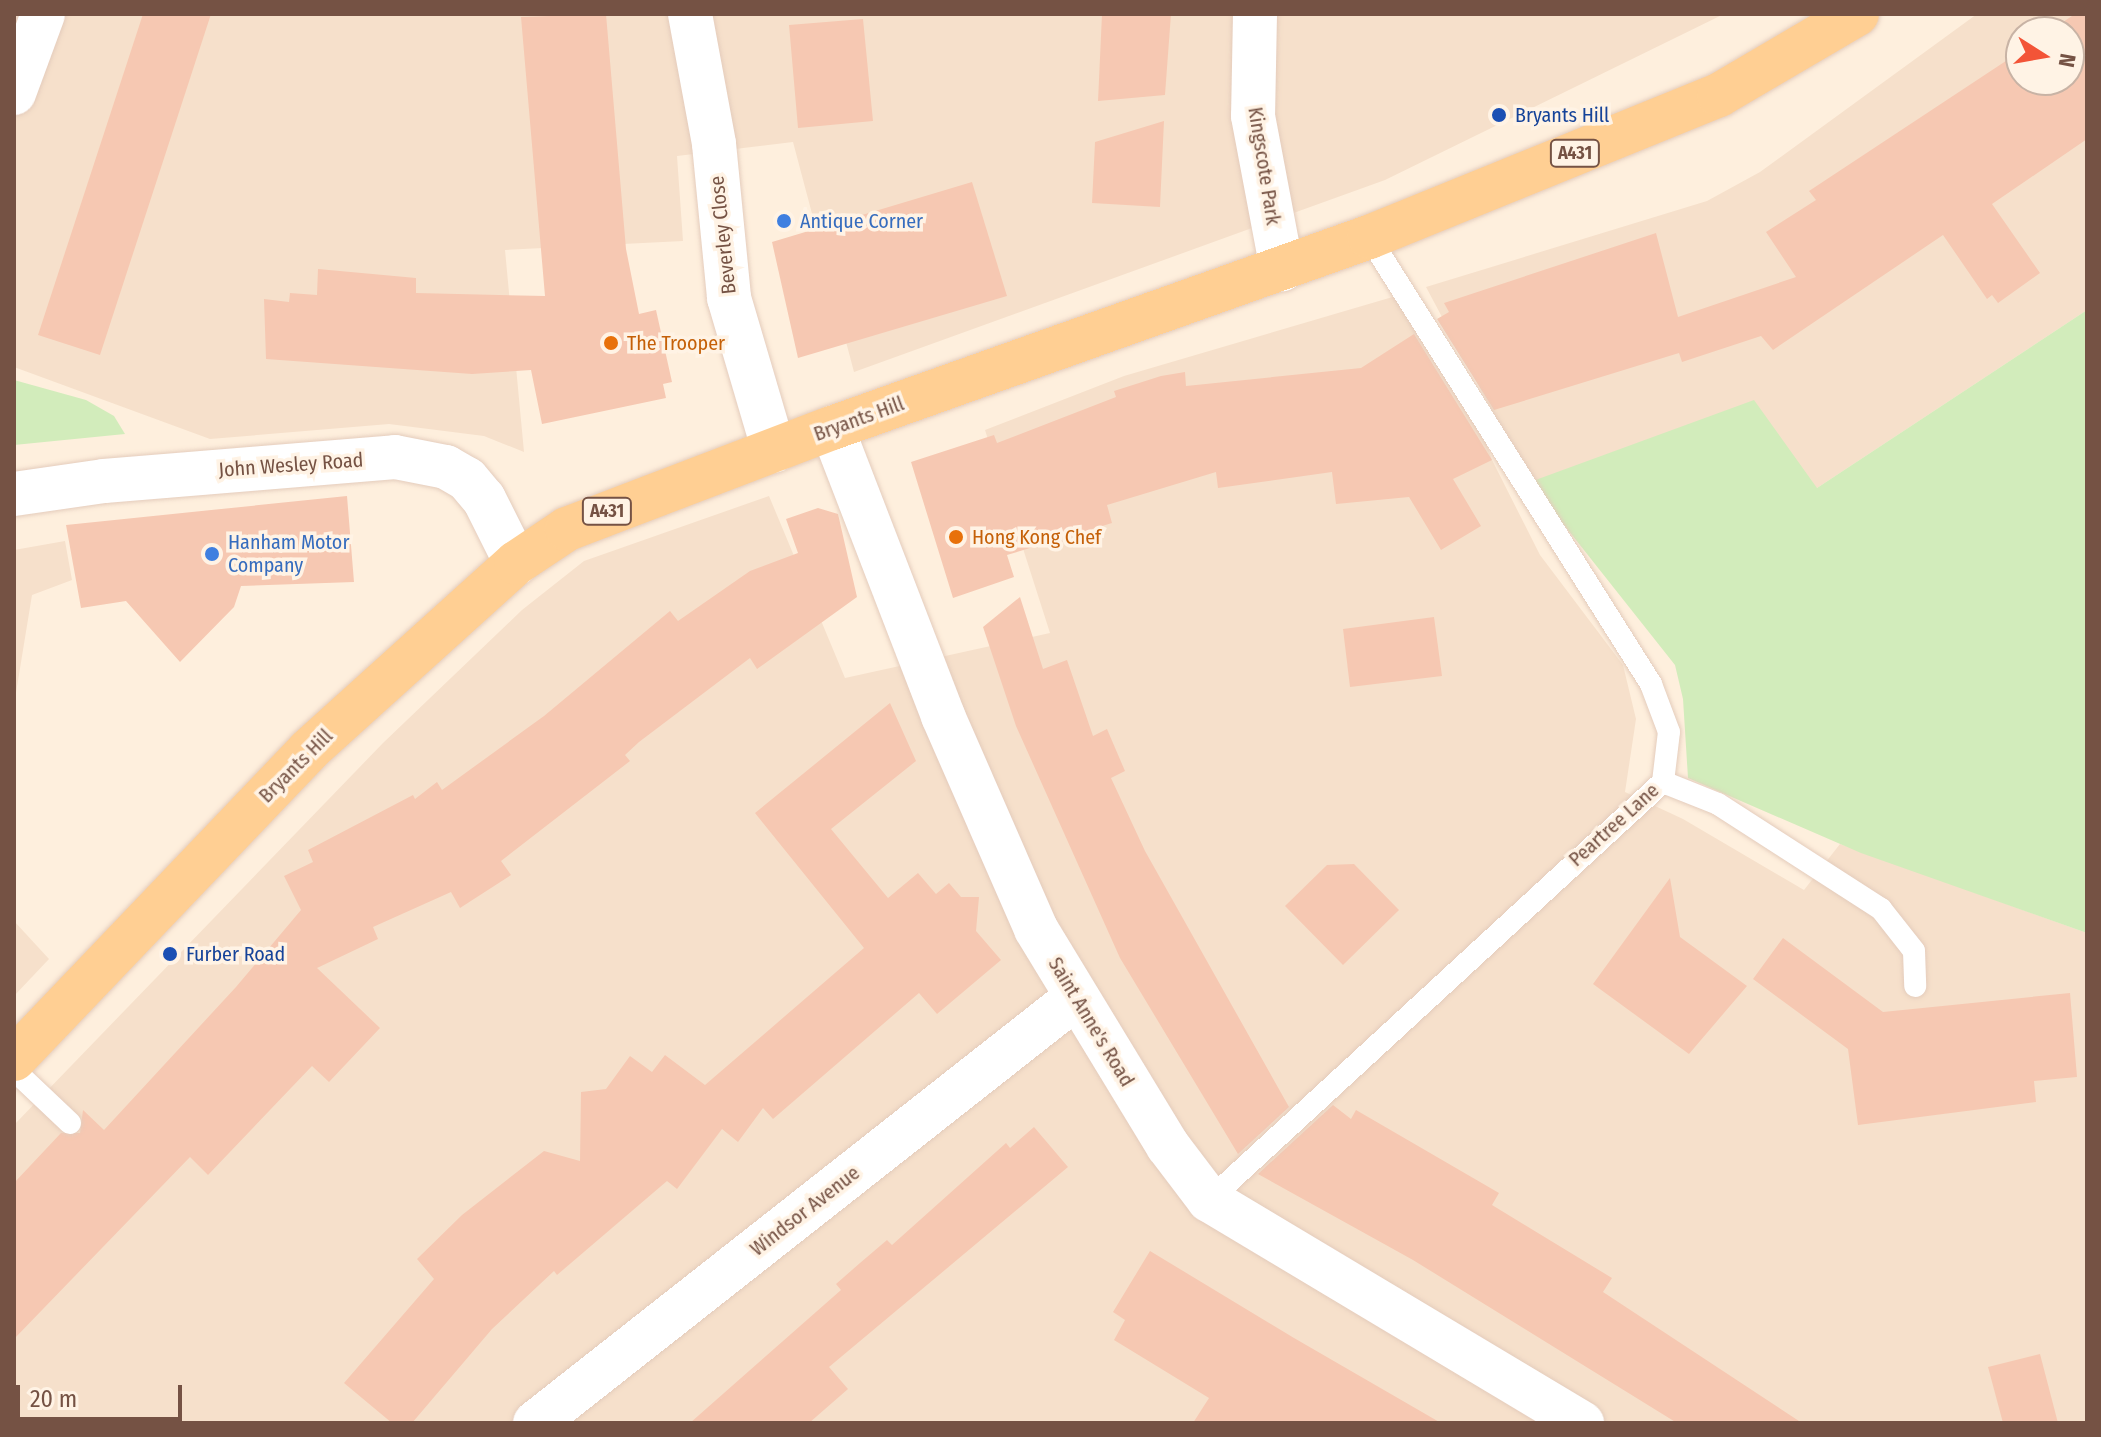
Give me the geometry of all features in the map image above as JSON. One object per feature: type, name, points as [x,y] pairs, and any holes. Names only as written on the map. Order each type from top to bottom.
[{"type":"main road","name":"Bryants Hill","points":[[14,1059],[309,750],[516,563],[567,529],[832,428],[1369,237],[1719,95],[1857,14]]},
{"type":"street","points":[[14,93],[43,14]]},
{"type":"street","name":"Beverley Close","points":[[690,14],[714,144],[729,298],[774,451]]},
{"type":"street","name":"Kingscote Park","points":[[1255,14],[1253,116],[1282,269]]},
{"type":"street","name":"Saint Anne's Road","points":[[832,428],[943,716],[1036,929],[1074,999],[1168,1146],[1209,1200],[1582,1423]]},
{"type":"street","name":"John Wesley Road","points":[[14,494],[104,481],[395,457],[446,467],[467,479],[484,499],[516,563]]},
{"type":"street","name":"Windsor Avenue","points":[[535,1423],[1074,999]]},
{"type":"lane","name":"Peartree Lane","points":[[1209,1200],[1663,782],[1669,732],[1651,684],[1369,237]]},
{"type":"lane","points":[[1663,782],[1718,804],[1881,909],[1914,951],[1915,986]]},
{"type":"lane","points":[[14,1070],[70,1123]]},
{"type":"shaded area","points":[[14,14],[1724,14],[1385,180],[854,372],[793,142],[677,156],[683,241],[505,250],[524,452],[484,436],[389,424],[210,439],[14,367]]},
{"type":"shaded area","points":[[1977,14],[2087,14],[2087,310],[1817,488],[1530,482],[1426,287],[1707,201],[1760,172]]},
{"type":"shaded area","points":[[1396,296],[1480,424],[1492,460],[1540,555],[1623,665],[1636,719],[1625,792],[1683,819],[1804,890],[1840,844],[2087,933],[2087,1423],[14,1423],[14,1125],[383,743],[522,610],[584,561],[769,496],[845,678],[1050,633],[985,430],[1124,376]]},
{"type":"shaded area","points":[[65,541],[72,580],[32,595],[14,705],[14,550]]},
{"type":"shaded area","points":[[14,921],[49,959],[14,996]]},
{"type":"green space","points":[[2087,310],[2087,933],[1861,853],[1688,778],[1683,699],[1675,665],[1530,482],[1754,400],[1817,488]]},
{"type":"green space","points":[[14,380],[86,400],[114,416],[125,434],[14,445]]},
{"type":"building","points":[[143,14],[211,14],[100,355],[38,335]]},
{"type":"building","points":[[606,14],[626,249],[639,314],[656,310],[672,382],[663,384],[666,398],[542,424],[531,370],[472,374],[266,359],[264,299],[289,302],[290,293],[317,295],[318,269],[416,278],[416,293],[545,296],[521,17]]},
{"type":"building","points":[[1102,14],[1171,14],[1165,95],[1098,101]]},
{"type":"building","points":[[2087,14],[2087,139],[1992,204],[2040,273],[1998,303],[1992,295],[1987,299],[1943,235],[1773,350],[1761,336],[1682,362],[1679,353],[1494,410],[1437,319],[1449,312],[1444,303],[1656,233],[1678,317],[1796,277],[1766,232],[1816,200],[1809,191],[2005,62],[2005,96],[2085,96],[2085,16],[2072,16]]},
{"type":"building","points":[[863,19],[873,121],[798,128],[789,25]]},
{"type":"building","points":[[1164,121],[1160,207],[1092,203],[1095,142]]},
{"type":"building","points":[[972,182],[1007,296],[798,358],[772,242]]},
{"type":"building","points":[[1414,334],[1492,460],[1453,479],[1481,526],[1441,550],[1409,497],[1336,504],[1332,472],[1218,488],[1216,472],[1107,505],[1112,523],[1007,555],[1014,577],[953,598],[911,462],[994,435],[997,443],[1116,397],[1114,391],[1161,376],[1185,372],[1186,386],[1361,368]]},
{"type":"building","name":"Hanham Motor Company","points":[[347,496],[354,582],[241,586],[234,607],[180,662],[126,601],[81,608],[66,525]]},
{"type":"building","points":[[818,508],[838,514],[857,597],[757,669],[750,658],[639,742],[625,755],[630,761],[501,861],[511,875],[460,908],[451,892],[373,927],[378,939],[317,968],[380,1028],[329,1082],[312,1066],[208,1175],[190,1157],[14,1339],[14,1183],[61,1133],[80,1133],[83,1110],[104,1130],[236,987],[301,910],[284,876],[313,862],[308,850],[413,795],[415,799],[437,782],[442,790],[544,716],[670,611],[678,621],[750,571],[798,553],[786,519]]},
{"type":"building","points":[[1020,597],[1043,669],[1067,660],[1093,736],[1107,729],[1125,771],[1111,778],[1145,851],[1289,1107],[1238,1154],[1120,958],[1016,726],[983,627]]},
{"type":"building","points":[[1434,617],[1442,676],[1350,687],[1343,629]]},
{"type":"building","points":[[890,703],[916,761],[831,829],[888,898],[918,873],[936,894],[949,883],[961,897],[979,897],[976,931],[1001,960],[937,1014],[919,993],[773,1119],[763,1108],[738,1142],[722,1129],[677,1189],[667,1181],[557,1275],[554,1271],[492,1329],[412,1423],[392,1423],[344,1383],[434,1279],[417,1259],[462,1215],[544,1151],[580,1161],[581,1092],[606,1089],[630,1056],[652,1072],[665,1055],[705,1085],[864,948],[755,813]]},
{"type":"building","points":[[1354,864],[1399,910],[1343,965],[1285,906],[1327,865]]},
{"type":"building","points":[[1670,878],[1680,937],[1747,986],[1689,1054],[1593,984]]},
{"type":"building","points":[[1783,938],[1883,1012],[2070,993],[2077,1077],[2034,1081],[2036,1102],[1858,1125],[1848,1049],[1753,979]]},
{"type":"building","points":[[1333,1105],[1351,1119],[1356,1110],[1499,1193],[1492,1205],[1612,1278],[1603,1292],[1802,1423],[1677,1423],[1413,1260],[1258,1174]]},
{"type":"building","points":[[1034,1127],[1068,1167],[829,1367],[848,1389],[809,1423],[690,1423],[841,1290],[836,1284],[860,1263],[887,1240],[892,1245],[1006,1143],[1010,1148]]},
{"type":"building","points":[[1150,1251],[1441,1423],[1193,1423],[1209,1398],[1114,1340],[1125,1320],[1113,1312]]},
{"type":"building","points":[[2040,1354],[2058,1423],[2003,1423],[1988,1367]]},
{"type":"place","name":"Bryants Hill","points":[[1499,115]]},
{"type":"place","name":"Antique Corner","points":[[784,221]]},
{"type":"place","name":"The Trooper","points":[[611,343]]},
{"type":"place","name":"Hong Kong Chef","points":[[956,537]]},
{"type":"place","name":"Hanham Motor Company","points":[[212,554]]},
{"type":"place","name":"Furber Road","points":[[170,954]]}]
